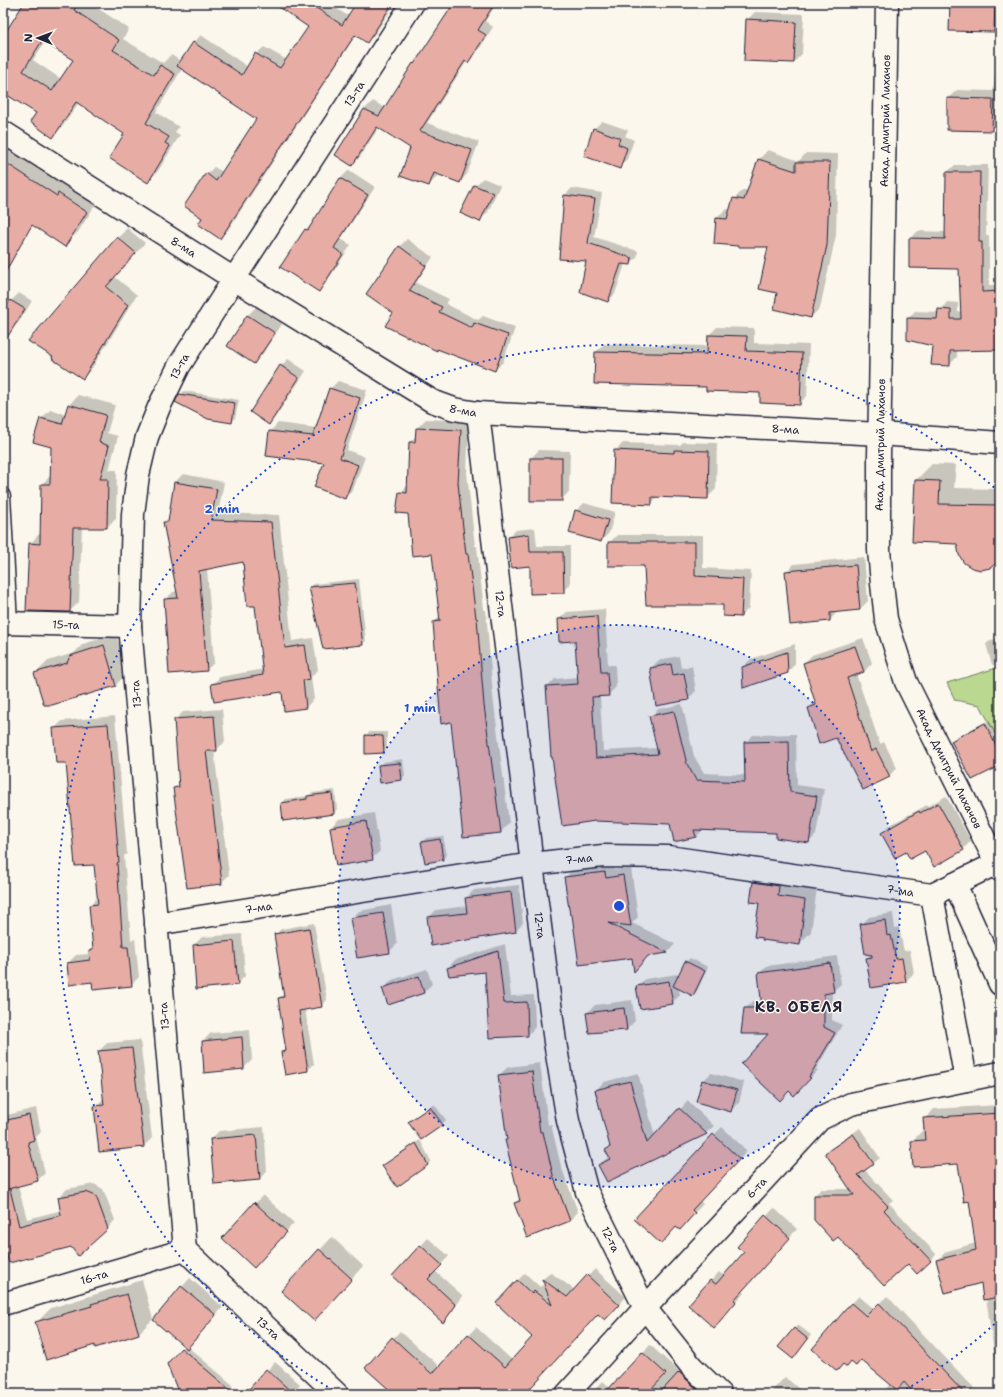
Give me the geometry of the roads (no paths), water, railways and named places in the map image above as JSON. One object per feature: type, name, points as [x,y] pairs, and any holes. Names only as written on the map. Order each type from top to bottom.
[{"type":"street","name":"13-та","points":[[337,1394],[185,1250],[130,626],[133,514],[138,475],[147,437],[159,407],[180,366],[234,279],[413,3]]},
{"type":"street","name":"Акад. Дмитрий Лихачов","points":[[887,3],[879,550],[886,619],[906,682],[998,867]]},
{"type":"street","name":"8-ма","points":[[3,132],[234,279],[432,401],[454,409],[478,414],[880,434],[1000,443]]},
{"type":"street","name":"12-та","points":[[478,414],[532,864],[555,1042],[568,1121],[586,1192],[645,1308],[692,1368],[720,1394]]},
{"type":"street","name":"15-та","points":[[6,623],[130,626]]},
{"type":"street","name":"7-ма","points":[[156,924],[532,864],[602,856],[668,857],[932,895]]},
{"type":"street","points":[[966,1080],[932,895],[998,867]]},
{"type":"street","points":[[955,884],[1000,984]]},
{"type":"street","name":"6-та","points":[[567,1394],[820,1119],[852,1104],[1000,1073]]},
{"type":"street","name":"16-та","points":[[3,1304],[185,1250]]},
{"type":"lane","points":[[3,496],[6,623]]},
{"type":"district","name":"КВ. ОБЕЛЯ","points":[[799,1007]]}]
